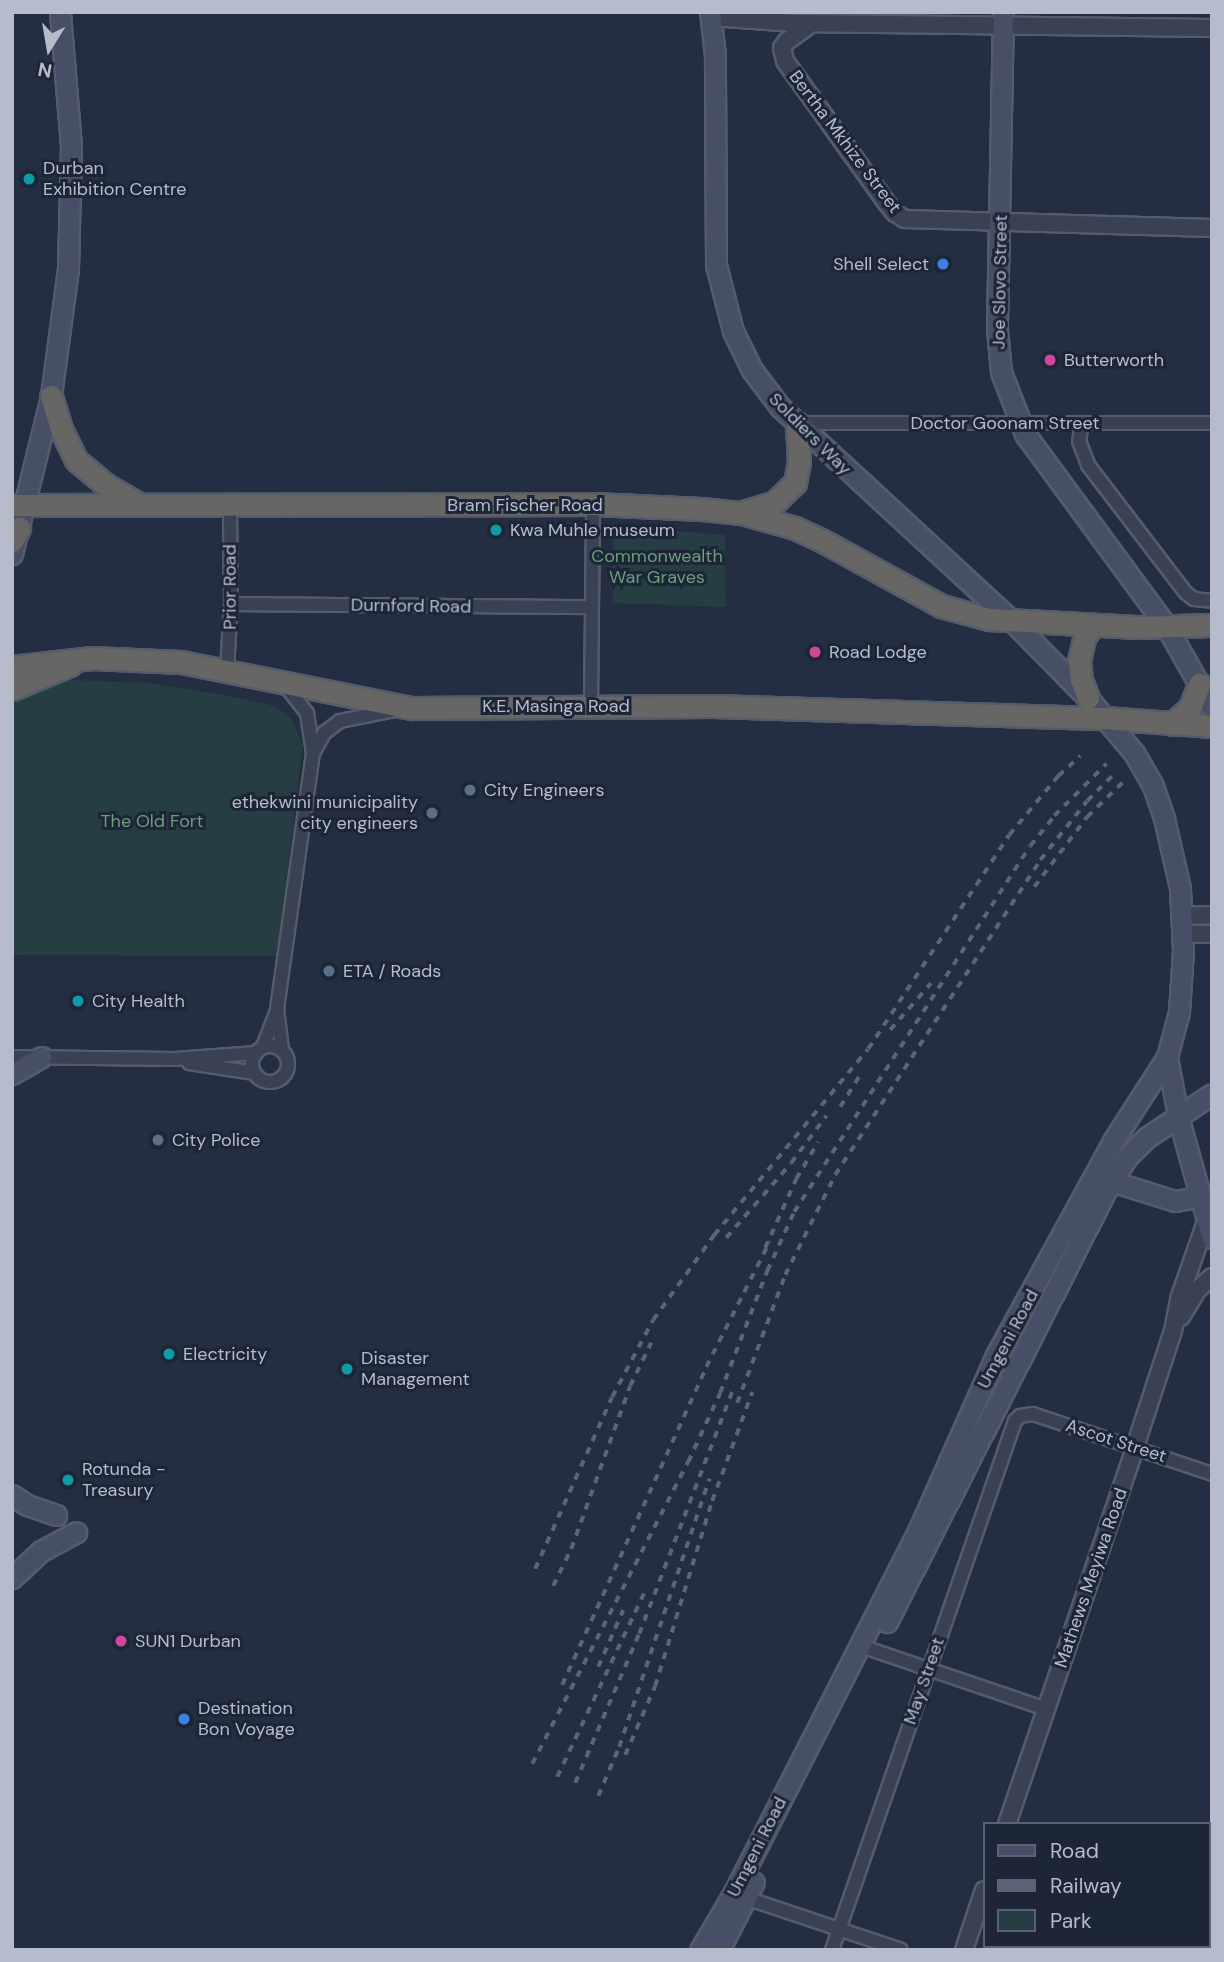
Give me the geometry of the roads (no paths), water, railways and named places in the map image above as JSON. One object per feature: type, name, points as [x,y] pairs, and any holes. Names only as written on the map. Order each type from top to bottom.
[{"type":"highway","points":[[51,396],[61,429],[76,460],[106,485],[142,506]]},
{"type":"highway","points":[[741,513],[775,502],[795,483],[799,463],[797,423]]},
{"type":"highway","name":"Bram Fischer Road","points":[[19,506],[593,505],[741,513],[813,536],[941,606],[989,619],[1093,626]]},
{"type":"highway","points":[[1088,698],[1081,680],[1079,661],[1085,635],[1093,626],[1212,625]]},
{"type":"highway","points":[[12,689],[85,659]]},
{"type":"highway","name":"K.E. Masinga Road","points":[[12,667],[85,659],[160,660],[227,668],[412,708],[713,706],[1105,718]]},
{"type":"highway","points":[[1172,724],[1190,708],[1199,684]]},
{"type":"highway","points":[[1105,718],[1212,726]]},
{"type":"main road","points":[[12,555],[19,506],[51,396],[67,281],[71,146],[60,12]]},
{"type":"main road","name":"Soldiers Way","points":[[711,15],[715,55],[713,241],[721,290],[733,331],[752,370],[780,407],[1013,622],[1105,718]]},
{"type":"main road","name":"Joe Slovo Street","points":[[1003,19],[999,351],[1002,372],[1020,422],[1044,461],[1166,626]]},
{"type":"main road","points":[[1166,626],[1212,707]]},
{"type":"main road","name":"Umgeni Road","points":[[926,1533],[996,1355],[1113,1141],[1167,1057],[1179,1012],[1183,925],[1173,854],[1152,784],[1134,753],[1105,718]]},
{"type":"main road","points":[[12,1074],[42,1057]]},
{"type":"main road","points":[[1167,1057],[1178,1116],[1209,1230]]},
{"type":"main road","name":"Umgeni Road","points":[[719,1950],[904,1574],[1111,1181],[1135,1149],[1212,1094]]},
{"type":"main road","points":[[1111,1181],[1175,1201],[1198,1197]]},
{"type":"main road","points":[[996,1355],[1015,1366]]},
{"type":"main road","points":[[12,1495],[27,1505],[56,1515]]},
{"type":"main road","points":[[12,1578],[41,1551],[75,1532]]},
{"type":"main road","name":"Umgeni Road","points":[[700,1950],[867,1648]]},
{"type":"street","points":[[711,15],[811,23],[1003,19],[1212,28]]},
{"type":"street","name":"Bertha Mkhize Street","points":[[811,23],[782,48],[785,61],[895,213],[918,220],[1001,224],[1212,228]]},
{"type":"street","name":"Doctor Goonam Street","points":[[797,423],[1212,423]]},
{"type":"street","points":[[1082,423],[1079,441],[1088,465],[1186,593],[1194,599],[1212,601]]},
{"type":"street","name":"Prior Road","points":[[227,668],[231,604],[230,505]]},
{"type":"street","points":[[591,705],[593,505]]},
{"type":"street","name":"Durnford Road","points":[[231,604],[592,607]]},
{"type":"street","points":[[175,1059],[254,1073],[268,1082],[282,1079],[289,1065],[282,1049],[277,1009],[313,753],[307,713],[292,691],[279,680]]},
{"type":"street","points":[[313,753],[324,733],[340,721],[412,708]]},
{"type":"street","points":[[1183,925],[1212,915]]},
{"type":"street","points":[[1183,925],[1212,934]]},
{"type":"street","points":[[254,1073],[252,1063],[277,1009]]},
{"type":"street","points":[[12,1057],[175,1059],[259,1050],[272,1046],[282,1049]]},
{"type":"street","name":"Mathews Meyiwa Road","points":[[1008,1822],[1173,1331],[1179,1299],[1209,1230]]},
{"type":"street","name":"Mathews Meyiwa Road","points":[[1173,1331],[1189,1301],[1212,1277]]},
{"type":"street","name":"Ascot Street","points":[[1020,1416],[1034,1414],[1212,1474]]},
{"type":"street","name":"May Street","points":[[832,1950],[1009,1432],[1020,1416]]},
{"type":"street","points":[[867,1648],[1046,1709]]},
{"type":"street","points":[[964,1950],[982,1896]]},
{"type":"street","points":[[746,1898],[901,1950]]},
{"type":"railway","points":[[535,1569],[612,1397],[653,1320],[714,1235],[868,1049],[1009,835],[1058,776],[1080,756]]},
{"type":"railway","points":[[532,1764],[688,1462],[720,1393],[767,1271],[794,1212],[1030,846],[1054,816],[1106,764]]},
{"type":"railway","points":[[737,1403],[785,1275],[835,1175],[1040,860],[1087,801],[1114,774]]},
{"type":"railway","points":[[1034,887],[1087,817],[1122,783]]},
{"type":"railway","points":[[890,1030],[931,983]]},
{"type":"railway","points":[[840,1107],[861,1074]]},
{"type":"railway","points":[[726,1238],[791,1163],[826,1116]]},
{"type":"railway","points":[[765,1248],[796,1179],[818,1142]]},
{"type":"railway","points":[[562,1685],[706,1367],[770,1241]]},
{"type":"railway","points":[[553,1586],[571,1549],[630,1386],[651,1343]]},
{"type":"railway","points":[[575,1783],[639,1634],[734,1386]]},
{"type":"railway","points":[[625,1755],[655,1686],[712,1501],[752,1392]]},
{"type":"railway","points":[[598,1796],[619,1747],[709,1479]]},
{"type":"railway","points":[[557,1777],[646,1589]]},
{"type":"railway","points":[[598,1667],[623,1610]]},
{"type":"place","name":"Durban Exhibition Centre","points":[[29,179]]},
{"type":"place","name":"Shell Select","points":[[943,264]]},
{"type":"place","name":"Butterworth","points":[[1050,360]]},
{"type":"place","name":"Kwa Muhle museum","points":[[496,530]]},
{"type":"place","name":"Road Lodge","points":[[815,652]]},
{"type":"place","name":"City Engineers","points":[[470,790]]},
{"type":"place","name":"ethekwini municipality city engineers","points":[[432,813]]},
{"type":"place","name":"ETA / Roads","points":[[329,971]]},
{"type":"place","name":"City Health","points":[[78,1001]]},
{"type":"place","name":"City Police","points":[[158,1140]]},
{"type":"place","name":"Electricity","points":[[169,1354]]},
{"type":"place","name":"Disaster Management","points":[[347,1369]]},
{"type":"place","name":"Rotunda - Treasury","points":[[68,1480]]},
{"type":"place","name":"SUN1 Durban","points":[[121,1641]]},
{"type":"place","name":"Destination Bon Voyage","points":[[184,1719]]},
{"type":"park label","name":"Commonwealth War Graves","points":[[657,567]]},
{"type":"park label","name":"The Old Fort","points":[[152,821]]}]
